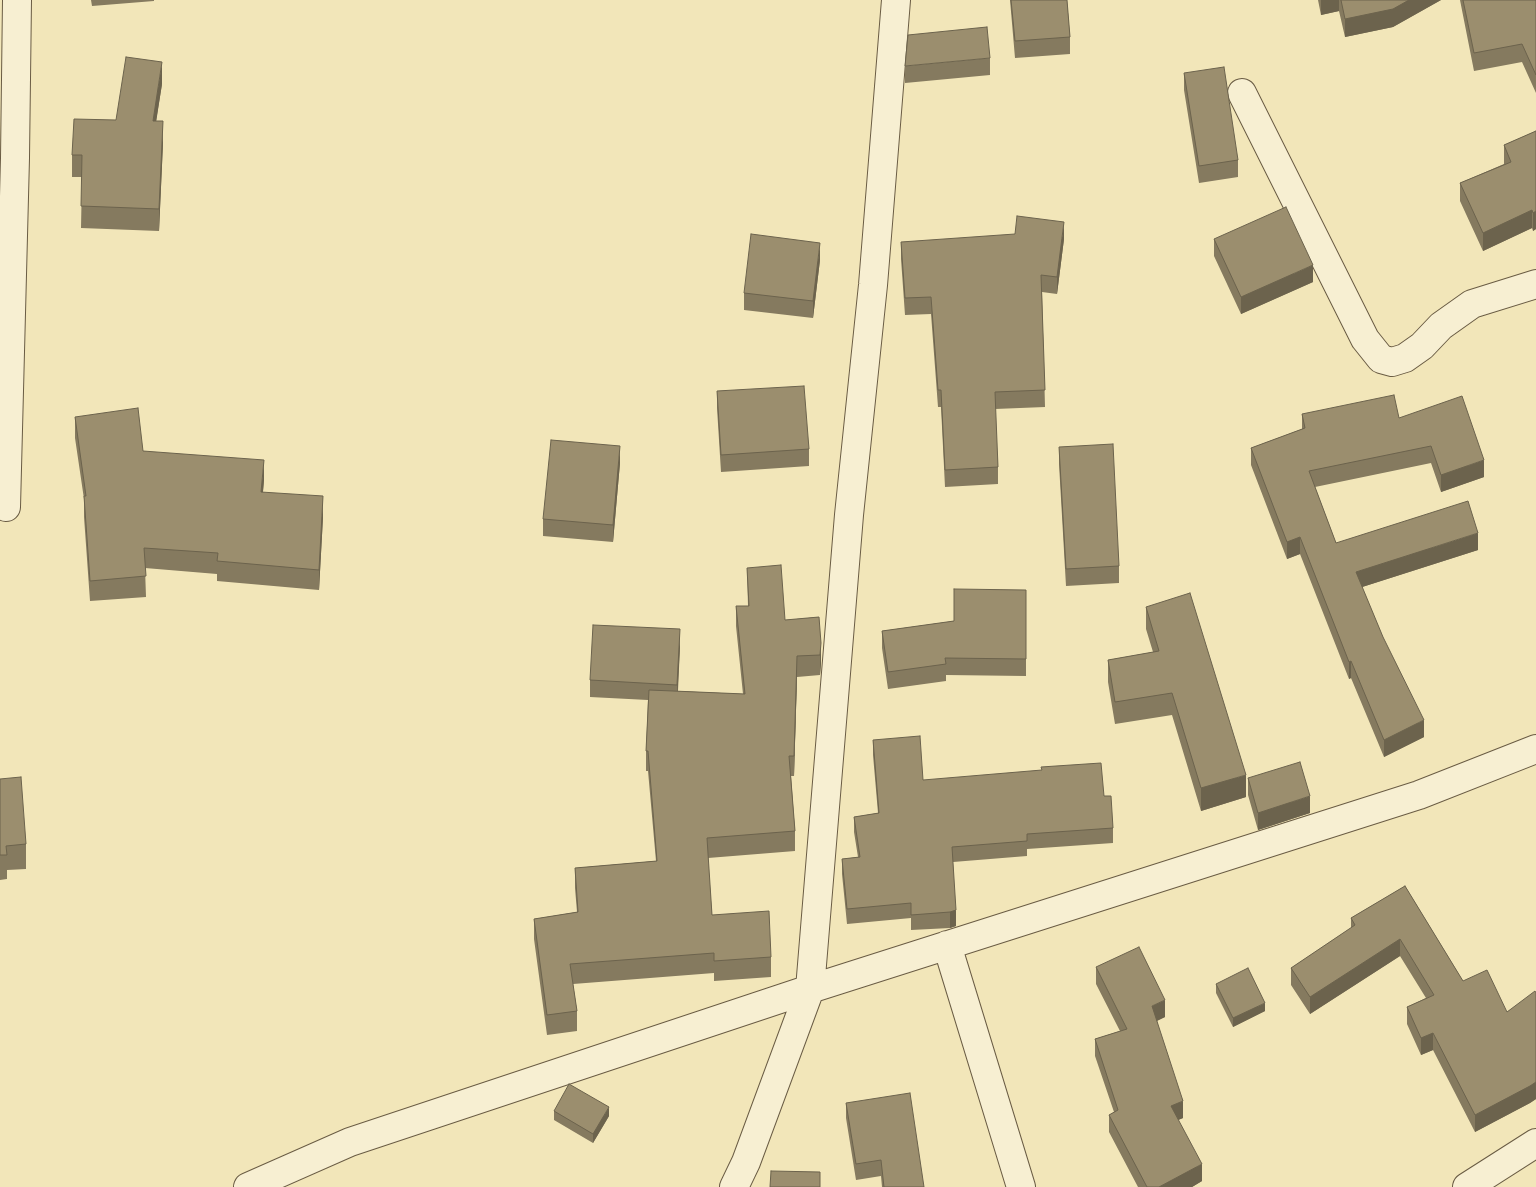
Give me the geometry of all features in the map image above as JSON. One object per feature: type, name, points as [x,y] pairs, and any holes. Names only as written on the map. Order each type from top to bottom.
[{"type":"street","points":[[6,507],[15,158],[16,0]]},
{"type":"street","points":[[734,1187],[746,1162],[810,989],[849,515],[873,285],[896,0]]},
{"type":"street","points":[[1242,93],[1366,339],[1381,359],[1392,362],[1405,358],[1422,346],[1442,326],[1472,304],[1536,284]]},
{"type":"street","points":[[248,1187],[350,1142],[810,989],[1419,795],[1536,749]]},
{"type":"street","points":[[947,945],[1021,1187]]},
{"type":"street","points":[[1467,1187],[1536,1143]]},
{"type":"building","points":[[1011,0],[1067,0],[1070,37],[1015,41]]},
{"type":"building","points":[[1341,0],[1409,0],[1393,9],[1345,19]]},
{"type":"building","points":[[1463,0],[1536,0],[1536,75],[1522,44],[1474,53]]},
{"type":"building","points":[[987,27],[990,58],[905,66],[908,35]]},
{"type":"building","points":[[126,57],[162,62],[153,121],[163,121],[159,209],[81,206],[82,155],[72,155],[74,119],[116,120]]},
{"type":"building","points":[[1224,67],[1238,160],[1199,166],[1184,73]]},
{"type":"building","points":[[1536,131],[1536,211],[1533,213],[1532,210],[1483,233],[1460,183],[1511,162],[1504,145]]},
{"type":"building","points":[[1286,207],[1313,265],[1241,297],[1214,239]]},
{"type":"building","points":[[1017,216],[1064,222],[1057,277],[1041,275],[1045,390],[995,392],[998,467],[945,470],[941,390],[938,390],[931,297],[905,298],[901,242],[1015,234]]},
{"type":"building","points":[[751,234],[820,243],[813,301],[744,293]]},
{"type":"building","points":[[804,386],[809,449],[721,455],[717,391]]},
{"type":"building","points":[[1394,395],[1399,418],[1462,396],[1484,460],[1441,475],[1431,446],[1309,471],[1336,543],[1468,501],[1478,533],[1356,572],[1383,637],[1424,720],[1384,740],[1351,661],[1349,662],[1300,537],[1287,542],[1251,448],[1305,428],[1302,414]]},
{"type":"building","points":[[138,408],[143,451],[264,460],[261,492],[323,496],[319,570],[217,561],[218,553],[144,548],[146,576],[90,581],[84,496],[86,496],[75,417]]},
{"type":"building","points":[[551,440],[620,446],[613,525],[543,519]]},
{"type":"building","points":[[1113,444],[1119,566],[1066,569],[1059,447]]},
{"type":"building","points":[[781,565],[785,620],[819,617],[821,643],[820,655],[797,656],[794,756],[789,756],[795,831],[707,838],[712,915],[769,911],[771,957],[714,961],[714,953],[570,964],[577,1011],[547,1015],[534,919],[578,912],[575,868],[657,861],[648,751],[646,751],[649,690],[745,694],[736,606],[749,606],[747,568]]},
{"type":"building","points":[[954,589],[1026,590],[1026,659],[945,658],[946,664],[888,672],[882,631],[954,621]]},
{"type":"building","points":[[1190,593],[1246,775],[1201,788],[1172,693],[1115,702],[1108,660],[1159,651],[1146,607]]},
{"type":"building","points":[[593,625],[680,629],[677,685],[590,680]]},
{"type":"building","points":[[920,736],[923,780],[1042,770],[1041,767],[1101,763],[1104,796],[1111,796],[1113,828],[1027,834],[1027,841],[952,847],[956,910],[950,912],[911,915],[911,903],[847,909],[842,859],[860,857],[854,817],[879,813],[873,740]]},
{"type":"building","points":[[1300,762],[1310,796],[1258,813],[1248,778]]},
{"type":"building","points":[[21,777],[26,844],[6,846],[7,855],[0,855],[0,779]]},
{"type":"building","points":[[1405,886],[1463,981],[1487,970],[1507,1012],[1535,991],[1536,993],[1536,1082],[1475,1115],[1433,1033],[1421,1038],[1407,1007],[1434,995],[1400,939],[1310,997],[1291,968],[1355,925],[1351,918]]},
{"type":"building","points":[[1139,947],[1165,1000],[1152,1006],[1183,1101],[1171,1106],[1202,1164],[1159,1187],[1147,1187],[1109,1115],[1118,1110],[1095,1039],[1127,1029],[1096,967]]},
{"type":"building","points":[[1248,968],[1265,1003],[1233,1018],[1216,984]]},
{"type":"building","points":[[569,1084],[609,1107],[593,1134],[554,1111]]},
{"type":"building","points":[[910,1093],[924,1187],[884,1187],[881,1160],[856,1164],[846,1103]]},
{"type":"building","points":[[771,1171],[820,1172],[820,1187],[770,1187]]}]
